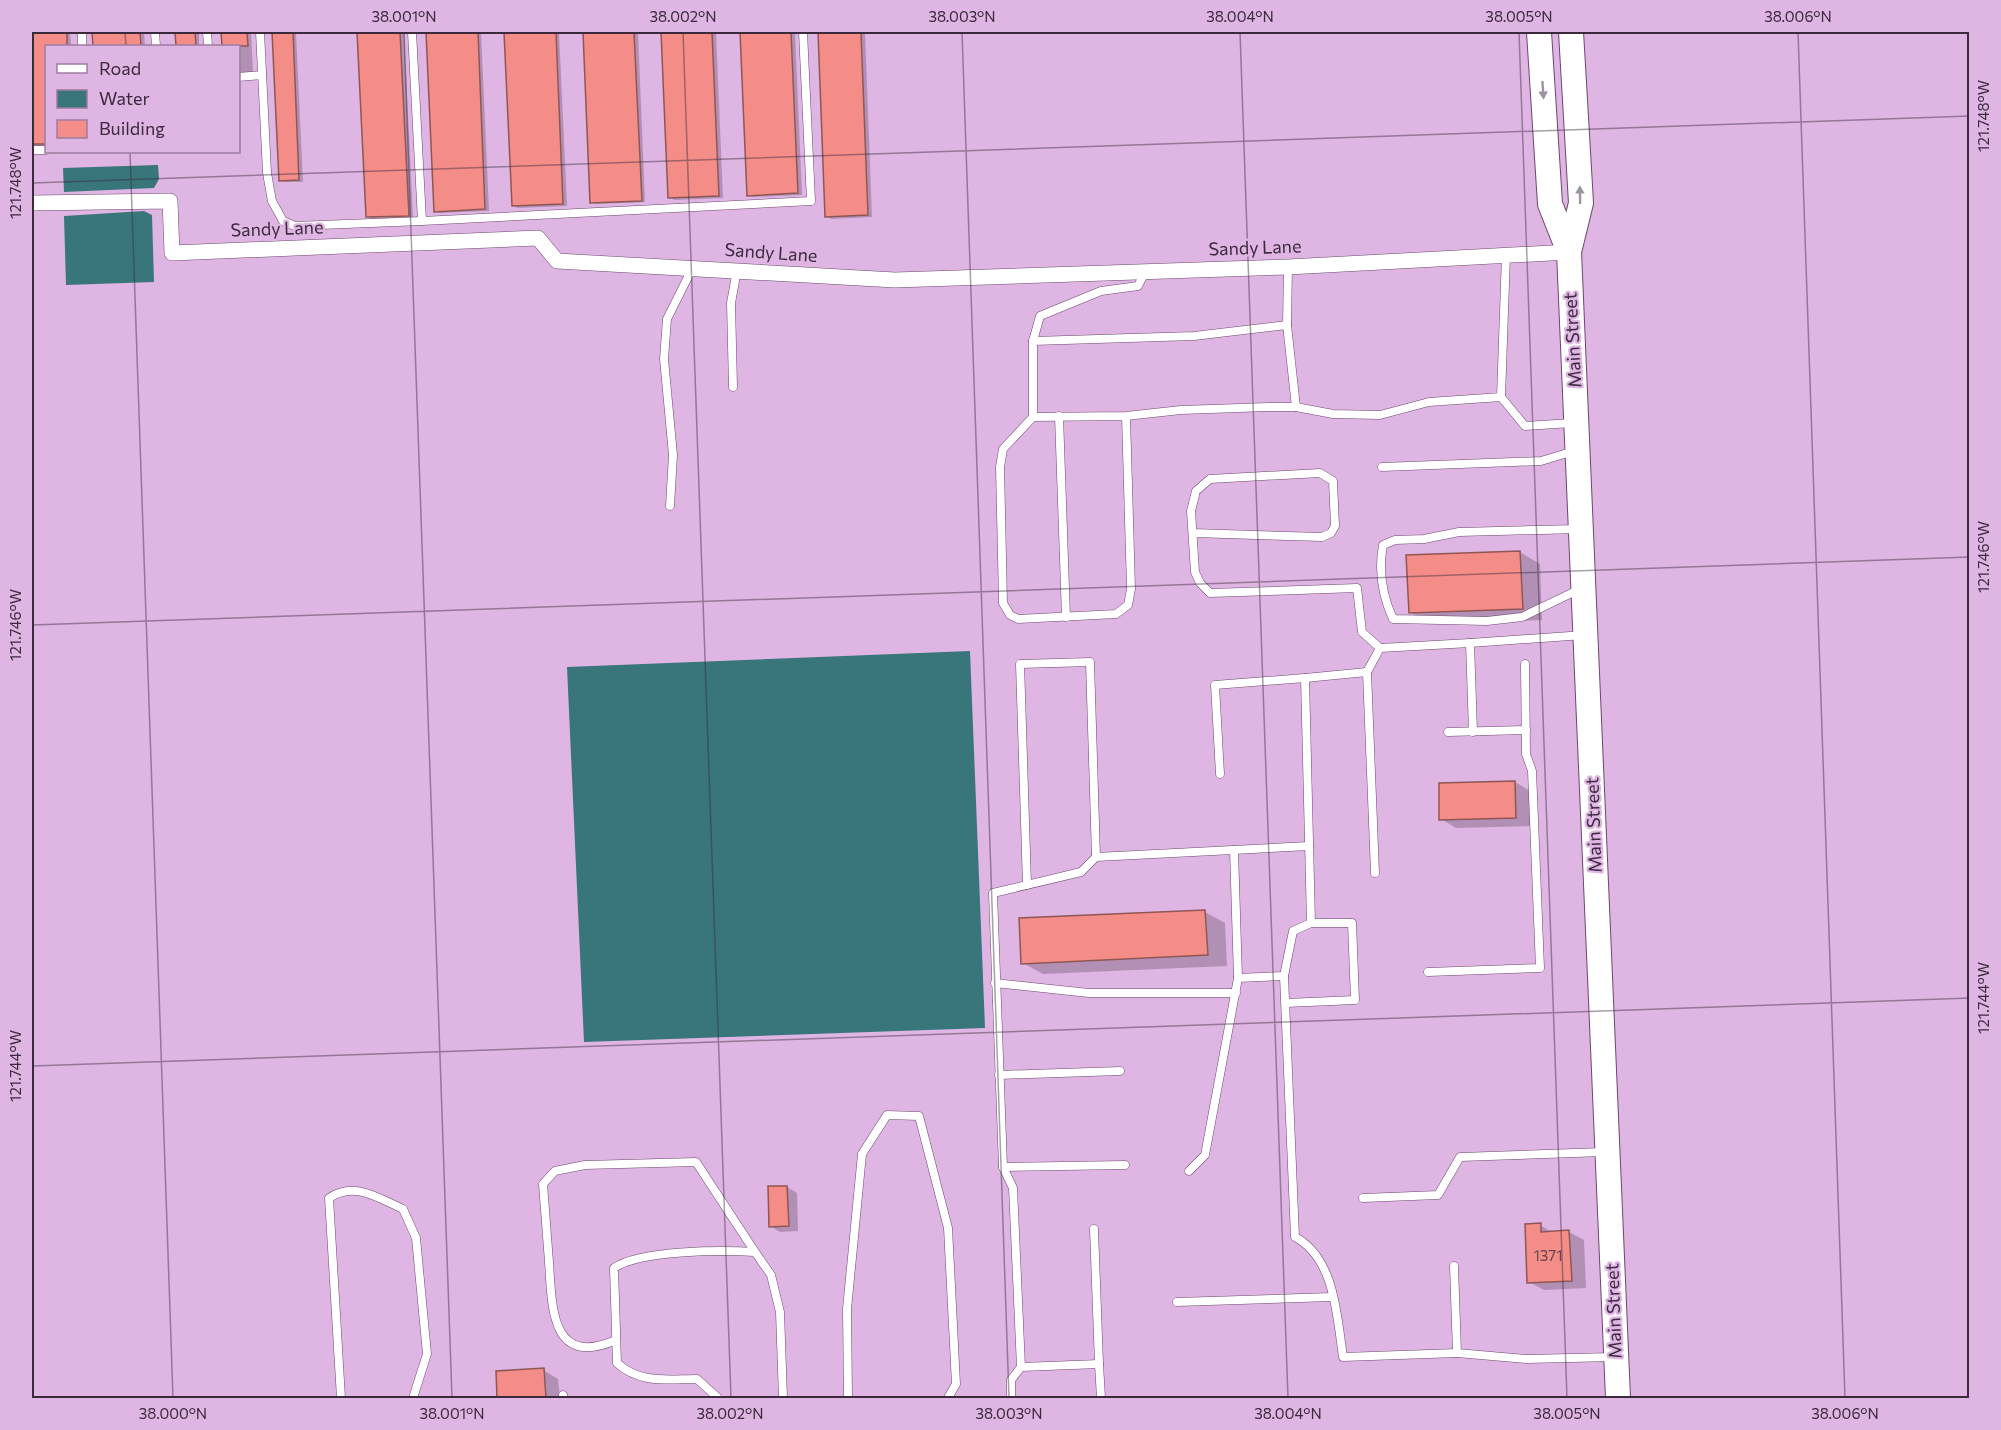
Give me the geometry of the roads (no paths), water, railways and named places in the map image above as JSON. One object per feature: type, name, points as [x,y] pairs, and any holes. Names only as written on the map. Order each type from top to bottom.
[{"type":"main road","name":"Main Street","points":[[1539,32],[1550,204],[1569,252]]},
{"type":"main road","name":"Main Street","points":[[1571,32],[1581,203],[1569,252],[1618,1398]]},
{"type":"street","name":"Sandy Lane","points":[[32,203],[170,201],[172,253],[538,238],[557,261],[895,280],[1288,267],[1569,252]]},
{"type":"lane","points":[[260,32],[267,173],[272,201],[283,221],[295,226],[811,201],[803,32]]},
{"type":"lane","points":[[412,32],[422,220]]},
{"type":"lane","points":[[240,77],[262,75]]},
{"type":"lane","points":[[1506,255],[1501,397],[1525,426],[1577,423]]},
{"type":"lane","points":[[1288,267],[1287,325],[1296,407]]},
{"type":"lane","points":[[670,506],[673,456],[664,359],[667,319],[692,268]]},
{"type":"lane","points":[[733,387],[731,303],[737,270]]},
{"type":"lane","points":[[1126,416],[1131,590],[1128,605],[1116,614],[1018,619],[1010,615],[1004,603],[1000,467],[1003,449],[1033,417],[1033,341],[1040,316],[1101,291],[1138,286],[1145,272]]},
{"type":"lane","points":[[1033,341],[1194,336],[1287,325]]},
{"type":"lane","points":[[1033,417],[1126,416],[1181,410],[1296,407],[1333,414],[1380,415],[1429,402],[1501,397]]},
{"type":"lane","points":[[1059,416],[1066,617]]},
{"type":"lane","points":[[1382,467],[1541,461],[1578,450]]},
{"type":"lane","points":[[1193,533],[1322,537],[1331,533],[1335,526],[1333,481],[1320,474],[1210,479],[1196,492],[1191,511],[1195,572],[1210,593],[1357,588],[1362,632],[1380,648],[1586,635]]},
{"type":"lane","points":[[1581,529],[1459,532],[1424,539],[1395,540],[1383,545],[1380,564],[1384,599],[1394,619],[1487,621],[1522,617],[1584,587]]},
{"type":"lane","points":[[1470,643],[1473,732]]},
{"type":"lane","points":[[1375,873],[1367,672],[1380,648]]},
{"type":"lane","points":[[1027,885],[1020,664],[1090,662],[1096,857]]},
{"type":"lane","points":[[1428,972],[1540,968],[1532,771],[1526,754],[1526,664]]},
{"type":"lane","points":[[1220,774],[1215,685],[1367,672]]},
{"type":"lane","points":[[1305,678],[1311,923]]},
{"type":"lane","points":[[1448,732],[1526,730]]},
{"type":"lane","points":[[1011,1398],[1011,1380],[1021,1367],[1013,1188],[1003,1167],[993,893],[1081,872],[1096,857],[1309,846]]},
{"type":"lane","points":[[1189,1171],[1205,1155],[1236,993],[1238,978],[1234,850]]},
{"type":"lane","points":[[1286,1003],[1355,1000],[1353,923],[1311,923],[1293,931],[1284,976],[1295,1238],[1309,1245],[1322,1261],[1332,1297],[1343,1357],[1457,1353],[1527,1359],[1616,1357]]},
{"type":"lane","points":[[1238,978],[1284,976]]},
{"type":"lane","points":[[995,983],[1089,993],[1236,993]]},
{"type":"lane","points":[[999,1075],[1120,1071]]},
{"type":"lane","points":[[848,1398],[847,1309],[862,1154],[887,1115],[919,1116],[948,1228],[956,1384],[948,1398]]},
{"type":"lane","points":[[1364,1198],[1438,1195],[1460,1157],[1608,1152]]},
{"type":"lane","points":[[616,1340],[596,1349],[575,1345],[563,1336],[552,1316],[543,1184],[555,1171],[585,1166],[696,1162],[771,1275],[780,1312],[783,1398]]},
{"type":"lane","points":[[1003,1167],[1125,1165]]},
{"type":"lane","points":[[341,1398],[329,1198],[339,1191],[360,1189],[403,1209],[416,1238],[427,1354],[413,1398]]},
{"type":"lane","points":[[1094,1229],[1101,1398]]},
{"type":"lane","points":[[718,1398],[697,1379],[646,1379],[630,1374],[617,1363],[614,1268],[623,1262],[646,1257],[724,1250],[755,1252]]},
{"type":"lane","points":[[1454,1266],[1457,1353]]},
{"type":"lane","points":[[1177,1302],[1332,1297]]},
{"type":"lane","points":[[1021,1367],[1099,1364]]},
{"type":"water","points":[[158,165],[159,179],[154,188],[64,192],[63,168]]},
{"type":"water","points":[[144,211],[152,215],[154,282],[66,285],[64,216]]},
{"type":"water","points":[[970,651],[985,1028],[584,1042],[567,667]]}]
